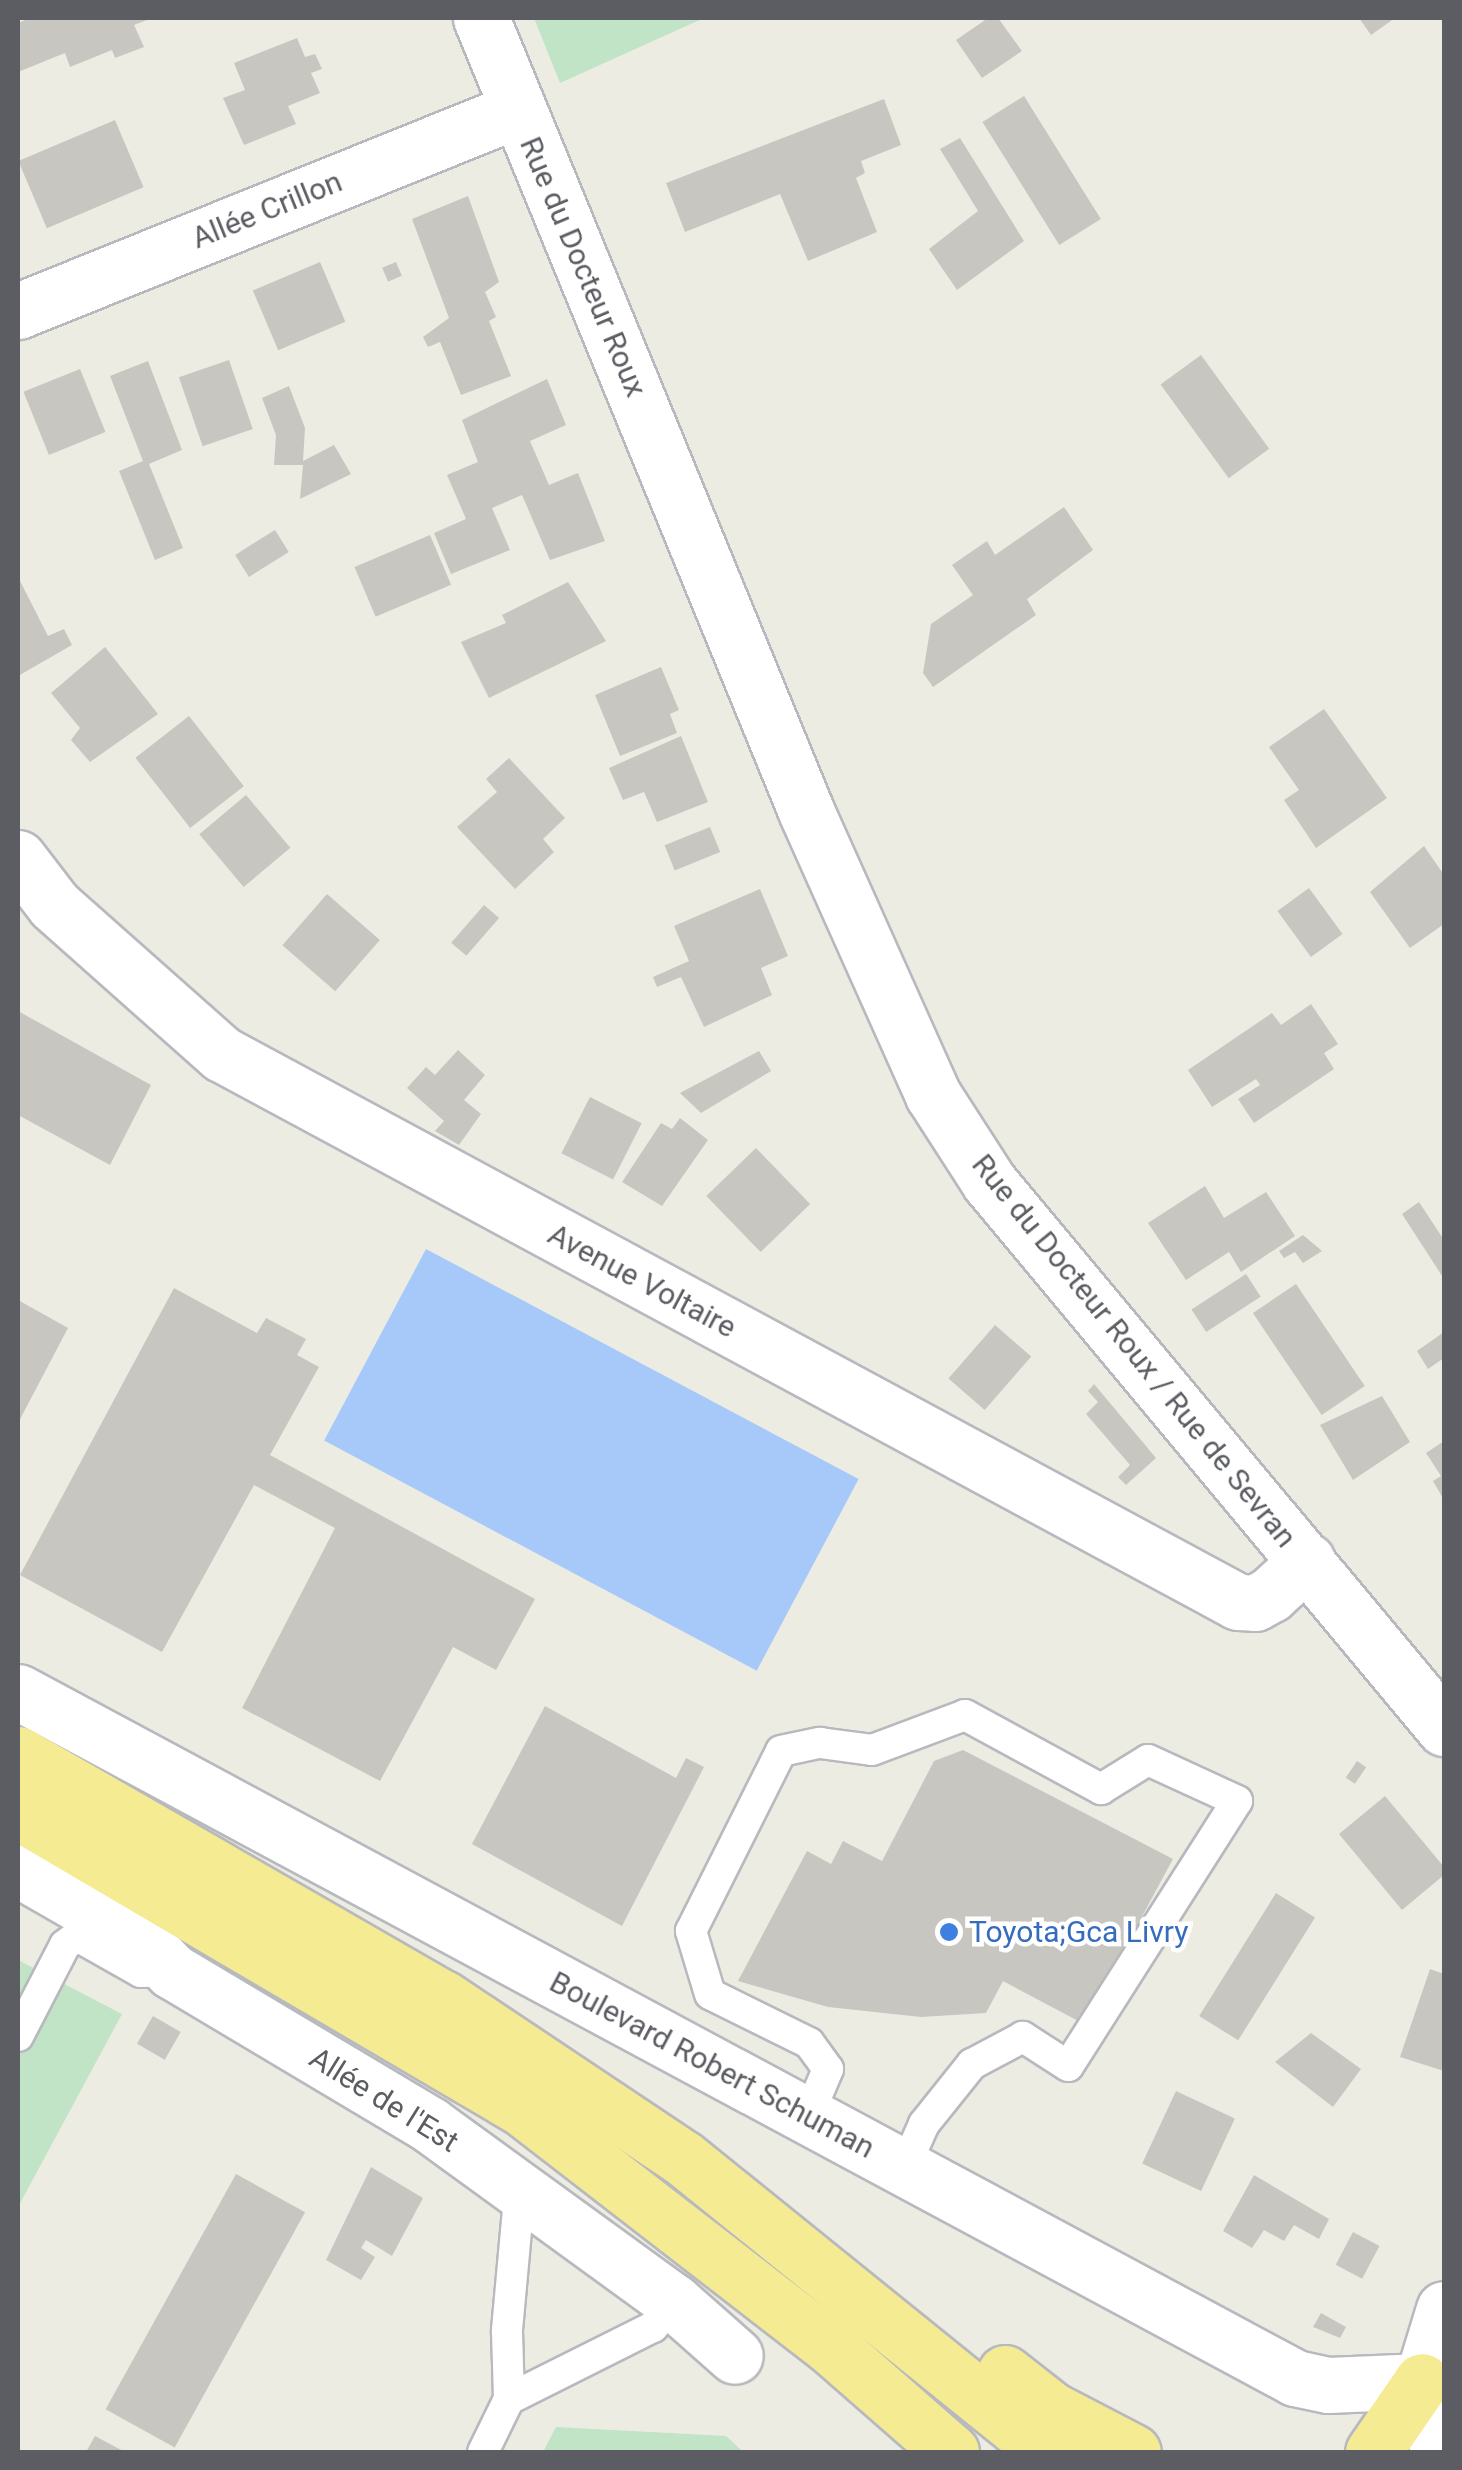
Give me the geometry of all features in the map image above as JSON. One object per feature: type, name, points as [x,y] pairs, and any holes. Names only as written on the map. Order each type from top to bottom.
[{"type":"highway","points":[[18,1754],[443,1998],[683,2158],[1047,2452]]},
{"type":"highway","points":[[18,1812],[522,2108],[830,2346],[952,2452]]},
{"type":"highway","points":[[845,2288],[950,2329],[1052,2410],[1133,2452]]},
{"type":"highway","points":[[1373,2452],[1422,2381]]},
{"type":"street","name":"Rue du Docteur Roux","points":[[481,18],[686,516]]},
{"type":"street","name":"Allée Crillon","points":[[18,311],[517,110]]},
{"type":"street","name":"Rue du Docteur Roux / Rue de Sevran","points":[[686,516],[880,986],[932,1095],[989,1182],[1444,1728]]},
{"type":"street","name":"Avenue Voltaire","points":[[18,858],[54,905],[222,1054],[1238,1602],[1255,1603],[1271,1594],[1307,1560]]},
{"type":"street","name":"Boulevard Robert Schuman","points":[[18,1692],[1295,2378],[1328,2385],[1422,2381]]},
{"type":"street","name":"Allée de l'Est","points":[[18,1869],[143,1941],[172,1971],[430,2125],[674,2302],[735,2356]]},
{"type":"street","points":[[1444,2309],[1422,2381],[1430,2430],[1444,2448]]},
{"type":"lane","points":[[808,2116],[828,2069],[808,2043],[710,1994],[691,1931],[781,1752],[820,1743],[872,1750],[965,1715],[1101,1789],[1148,1760],[1237,1801],[1068,2066],[1022,2037],[972,2064],[924,2124],[904,2168]]},
{"type":"lane","points":[[18,2036],[64,1945],[77,1936],[141,1972],[172,1971]]},
{"type":"lane","points":[[483,2452],[510,2400],[506,2330],[520,2188]]},
{"type":"lane","points":[[510,2400],[653,2328],[674,2302]]},
{"type":"green space","points":[[534,18],[704,18],[560,83]]},
{"type":"green space","points":[[18,1960],[122,2014],[18,2207]]},
{"type":"green space","points":[[556,2427],[726,2436],[743,2452],[543,2452]]},
{"type":"water","points":[[426,1249],[859,1479],[757,1671],[324,1441]]},
{"type":"building","points":[[30,18],[152,18],[134,25],[144,47],[115,58],[112,50],[70,67],[65,53],[18,72],[18,23]]},
{"type":"building","points":[[988,18],[998,18],[1022,51],[982,78],[956,40]]},
{"type":"building","points":[[1359,18],[1395,18],[1371,35]]},
{"type":"building","points":[[297,38],[305,57],[315,54],[322,69],[311,73],[320,93],[288,106],[296,124],[244,145],[223,98],[245,90],[234,63]]},
{"type":"building","points":[[1024,96],[1101,219],[1059,245],[982,122]]},
{"type":"building","points":[[884,99],[901,145],[861,161],[865,173],[856,178],[877,232],[808,261],[780,194],[685,232],[666,183]]},
{"type":"building","points":[[115,120],[144,187],[47,228],[18,161]]},
{"type":"building","points":[[960,138],[1024,241],[957,290],[929,249],[978,211],[940,149]]},
{"type":"building","points":[[468,196],[499,282],[485,292],[496,317],[489,321],[511,376],[461,395],[440,342],[428,347],[423,337],[449,318],[412,219]]},
{"type":"building","points":[[320,262],[345,322],[278,350],[253,291]]},
{"type":"building","points":[[396,262],[402,276],[388,282],[382,268]]},
{"type":"building","points":[[1201,355],[1269,449],[1229,478],[1161,384]]},
{"type":"building","points":[[229,360],[253,429],[203,446],[179,377]]},
{"type":"building","points":[[148,361],[182,450],[149,464],[183,548],[155,560],[119,471],[143,461],[110,376]]},
{"type":"building","points":[[80,369],[105,432],[49,455],[23,392]]},
{"type":"building","points":[[547,379],[566,425],[530,441],[549,485],[578,473],[605,541],[550,560],[522,495],[492,508],[510,550],[451,574],[434,533],[466,519],[447,475],[478,462],[462,420]]},
{"type":"building","points":[[289,386],[305,428],[303,461],[334,445],[351,474],[300,499],[303,465],[274,465],[276,435],[262,398]]},
{"type":"building","points":[[1064,507],[1093,550],[1027,599],[1036,615],[933,687],[923,673],[931,624],[973,595],[952,565],[987,541],[995,555]]},
{"type":"building","points":[[275,530],[289,552],[249,577],[235,555]]},
{"type":"building","points":[[430,535],[451,585],[376,617],[355,567]]},
{"type":"building","points":[[18,577],[48,636],[64,629],[72,645],[18,676]]},
{"type":"building","points":[[568,582],[606,641],[489,698],[461,642],[506,623],[502,615]]},
{"type":"building","points":[[105,647],[158,714],[90,762],[71,740],[80,728],[51,693]]},
{"type":"building","points":[[661,667],[679,710],[670,714],[677,733],[620,756],[595,695]]},
{"type":"building","points":[[1324,709],[1387,798],[1316,848],[1284,800],[1299,790],[1269,747]]},
{"type":"building","points":[[189,716],[244,786],[190,828],[135,758]]},
{"type":"building","points":[[681,736],[708,802],[657,822],[644,792],[623,800],[609,768]]},
{"type":"building","points":[[509,758],[565,818],[543,839],[554,852],[515,889],[457,827],[497,792],[486,779]]},
{"type":"building","points":[[246,795],[290,848],[244,887],[199,834]]},
{"type":"building","points":[[710,827],[720,852],[675,870],[665,845]]},
{"type":"building","points":[[1424,846],[1444,875],[1444,924],[1410,948],[1370,892]]},
{"type":"building","points":[[1309,888],[1343,934],[1311,957],[1277,911]]},
{"type":"building","points":[[760,889],[788,956],[761,968],[772,995],[704,1027],[681,977],[657,987],[653,977],[689,961],[674,926]]},
{"type":"building","points":[[327,894],[380,940],[335,991],[282,945]]},
{"type":"building","points":[[484,905],[499,918],[466,956],[451,943]]},
{"type":"building","points":[[1311,1004],[1338,1044],[1324,1053],[1334,1069],[1254,1123],[1238,1099],[1260,1085],[1256,1079],[1212,1107],[1188,1070],[1272,1013],[1281,1025]]},
{"type":"building","points":[[18,1011],[151,1085],[110,1165],[18,1115]]},
{"type":"building","points":[[458,1050],[485,1075],[464,1100],[481,1114],[459,1145],[435,1131],[444,1121],[407,1088],[426,1067],[435,1075]]},
{"type":"building","points":[[759,1051],[771,1071],[701,1113],[680,1093]]},
{"type":"building","points":[[590,1097],[642,1123],[613,1179],[561,1153]]},
{"type":"building","points":[[680,1118],[708,1140],[662,1206],[622,1182],[661,1123],[672,1129]]},
{"type":"building","points":[[756,1148],[810,1204],[761,1252],[706,1196]]},
{"type":"building","points":[[1205,1186],[1224,1218],[1266,1192],[1295,1236],[1241,1272],[1229,1252],[1186,1280],[1148,1223]]},
{"type":"building","points":[[1419,1202],[1444,1240],[1444,1279],[1402,1214]]},
{"type":"building","points":[[1303,1235],[1322,1251],[1303,1263],[1295,1252],[1284,1258],[1279,1251]]},
{"type":"building","points":[[1246,1274],[1261,1297],[1206,1332],[1191,1309]]},
{"type":"building","points":[[1296,1284],[1365,1386],[1322,1415],[1253,1313]]},
{"type":"building","points":[[174,1288],[257,1333],[266,1318],[306,1339],[297,1355],[319,1367],[270,1455],[535,1599],[496,1670],[453,1647],[380,1781],[242,1708],[335,1528],[254,1485],[162,1652],[20,1575]]},
{"type":"building","points":[[18,1300],[68,1328],[18,1423]]},
{"type":"building","points":[[995,1325],[1031,1356],[985,1410],[948,1379]]},
{"type":"building","points":[[1444,1332],[1444,1358],[1428,1369],[1417,1351]]},
{"type":"building","points":[[1094,1384],[1156,1458],[1126,1485],[1118,1477],[1130,1465],[1086,1414],[1098,1402],[1088,1391]]},
{"type":"building","points":[[1382,1396],[1410,1442],[1353,1480],[1320,1425]]},
{"type":"building","points":[[1444,1441],[1444,1500],[1433,1481],[1441,1476],[1426,1453]]},
{"type":"building","points":[[545,1706],[676,1778],[686,1758],[704,1767],[622,1926],[472,1844]]},
{"type":"building","name":"Toyota;Gca Livry","points":[[963,1750],[1173,1859],[1084,2024],[1003,1981],[986,2013],[921,2017],[828,2007],[738,1981],[807,1851],[831,1864],[843,1841],[882,1861],[934,1761]]},
{"type":"building","points":[[1357,1761],[1366,1767],[1355,1784],[1346,1778]]},
{"type":"building","points":[[1385,1796],[1444,1867],[1444,1875],[1402,1910],[1339,1834]]},
{"type":"building","points":[[1276,1893],[1315,1917],[1238,2040],[1199,2016]]},
{"type":"building","points":[[1430,1969],[1444,1974],[1444,2071],[1400,2057]]},
{"type":"building","points":[[153,2016],[181,2032],[165,2060],[137,2044]]},
{"type":"building","points":[[1311,2033],[1361,2069],[1333,2107],[1275,2062]]},
{"type":"building","points":[[1176,2091],[1235,2118],[1201,2191],[1142,2164]]},
{"type":"building","points":[[371,2167],[423,2198],[392,2256],[366,2240],[361,2248],[375,2257],[361,2280],[326,2260]]},
{"type":"building","points":[[236,2174],[305,2212],[175,2448],[106,2409]]},
{"type":"building","points":[[1254,2175],[1329,2219],[1319,2239],[1294,2225],[1284,2241],[1264,2230],[1252,2248],[1223,2231]]},
{"type":"building","points":[[1353,2232],[1379,2246],[1362,2279],[1336,2265]]},
{"type":"building","points":[[1321,2313],[1346,2327],[1340,2338],[1313,2327]]},
{"type":"building","points":[[95,2436],[125,2452],[86,2452]]},
{"type":"place","name":"Toyota;Gca Livry","points":[[949,1932]]}]
